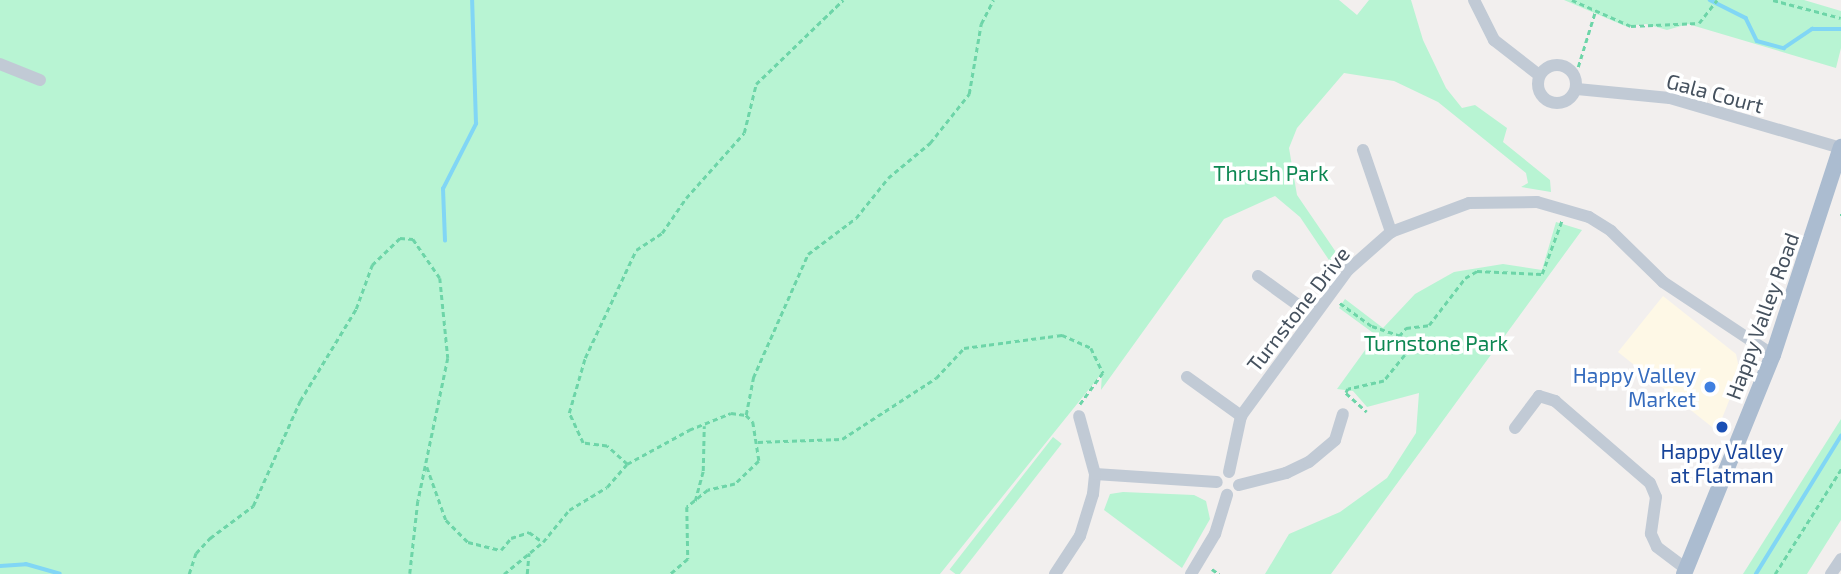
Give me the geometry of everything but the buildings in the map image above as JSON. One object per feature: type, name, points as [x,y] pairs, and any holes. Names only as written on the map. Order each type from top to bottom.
[{"type":"main road","name":"Happy Valley Road","points":[[1685,572],[1773,355],[1841,147]]},
{"type":"street","points":[[1474,0],[1494,40],[1539,75],[1549,67],[1563,67],[1574,76],[1577,89]]},
{"type":"street","points":[[0,64],[40,80]]},
{"type":"street","name":"Gala Court","points":[[1539,75],[1539,92],[1552,102],[1567,100],[1577,89],[1670,99],[1841,147]]},
{"type":"street","points":[[1363,150],[1391,232]]},
{"type":"street","name":"Turnstone Drive","points":[[1229,472],[1241,416],[1348,270],[1391,232],[1469,203],[1506,200],[1565,208],[1611,231],[1663,282],[1773,355]]},
{"type":"street","points":[[1258,276],[1313,316]]},
{"type":"street","points":[[1187,377],[1241,416]]},
{"type":"street","points":[[1515,428],[1539,396],[1555,401],[1650,483],[1656,496],[1651,534],[1657,547],[1685,572]]},
{"type":"street","points":[[1055,574],[1088,519],[1095,474],[1078,413]]},
{"type":"street","points":[[1191,574],[1215,534],[1227,495],[1239,485],[1286,473],[1309,462],[1335,440],[1343,414]]},
{"type":"street","points":[[1095,474],[1217,482],[1229,472],[1238,478],[1239,485]]},
{"type":"street","points":[[1217,482],[1227,495]]},
{"type":"street","points":[[1831,574],[1841,559]]},
{"type":"path","points":[[627,464],[607,446],[583,443],[569,412],[585,358],[636,250],[662,233],[686,198],[744,133],[757,84],[843,0]]},
{"type":"path","points":[[746,415],[753,378],[808,254],[856,218],[888,177],[930,143],[969,94],[981,24],[993,0]]},
{"type":"path","points":[[1572,0],[1631,26],[1699,23],[1717,0]]},
{"type":"path","points":[[1773,0],[1841,18]]},
{"type":"path","points":[[1578,67],[1595,12]]},
{"type":"path","points":[[1399,336],[1406,328],[1429,325],[1465,278],[1477,271],[1542,274],[1563,217]]},
{"type":"path","points":[[189,574],[196,553],[210,538],[253,506],[300,401],[356,309],[372,265],[400,238],[413,239],[440,278],[447,358],[418,501],[410,574]]},
{"type":"path","points":[[1340,303],[1372,326],[1399,336],[1406,344],[1405,355],[1384,381],[1357,384],[1346,393],[1367,412]]},
{"type":"path","points":[[758,442],[842,439],[936,378],[964,348],[1062,335],[1091,348],[1104,373],[1078,413]]},
{"type":"path","points":[[504,574],[543,542],[569,510],[607,487],[627,464],[731,414],[746,415],[753,422],[759,461],[736,484],[719,485],[695,501]]},
{"type":"path","points":[[671,574],[688,558],[685,516],[695,501],[703,471],[704,426]]},
{"type":"path","points":[[426,467],[446,520],[468,542],[501,550],[511,538],[529,533],[543,542]]},
{"type":"path","points":[[1775,574],[1841,469]]},
{"type":"path","points":[[527,574],[529,553]]},
{"type":"path","points":[[1212,569],[1219,574]]},
{"type":"shaded area","points":[[1663,296],[1736,354],[1740,373],[1717,431],[1618,352]]},
{"type":"green space","name":"Thrush Park","points":[[0,0],[1339,0],[1357,15],[1369,0],[1411,0],[1423,40],[1446,88],[1462,108],[1475,105],[1507,128],[1503,142],[1550,180],[1551,192],[1521,187],[1528,183],[1526,173],[1438,102],[1394,81],[1344,73],[1297,128],[1289,148],[1297,195],[1340,258],[1333,266],[1300,217],[1275,196],[1224,219],[1101,390],[1102,373],[940,574],[0,574]]},
{"type":"green space","points":[[1564,0],[1804,0],[1841,11],[1841,48],[1836,68],[1688,24],[1667,30],[1646,24],[1625,26]]},
{"type":"green space","name":"Turnstone Park","points":[[1556,222],[1582,230],[1331,574],[1265,574],[1289,534],[1340,512],[1387,478],[1416,433],[1419,393],[1367,407],[1353,391],[1337,389],[1376,335],[1339,308],[1345,299],[1383,328],[1415,294],[1454,272],[1503,264],[1542,270]]},
{"type":"green space","points":[[1841,419],[1841,520],[1807,574],[1743,574]]},
{"type":"green space","points":[[1053,437],[1062,444],[960,574],[950,569]]},
{"type":"green space","points":[[1123,492],[1194,495],[1206,501],[1210,519],[1182,568],[1104,510],[1110,494]]},
{"type":"waterway","points":[[445,241],[443,189],[476,124],[472,0]]},
{"type":"waterway","points":[[1710,0],[1746,18],[1757,41],[1784,48],[1812,29],[1841,29]]},
{"type":"waterway","points":[[1756,574],[1841,436]]},
{"type":"waterway","points":[[0,566],[26,564],[60,574]]},
{"type":"place","name":"Happy Valley Market","points":[[1710,387]]},
{"type":"place","name":"Happy Valley at Flatman","points":[[1722,427]]}]
